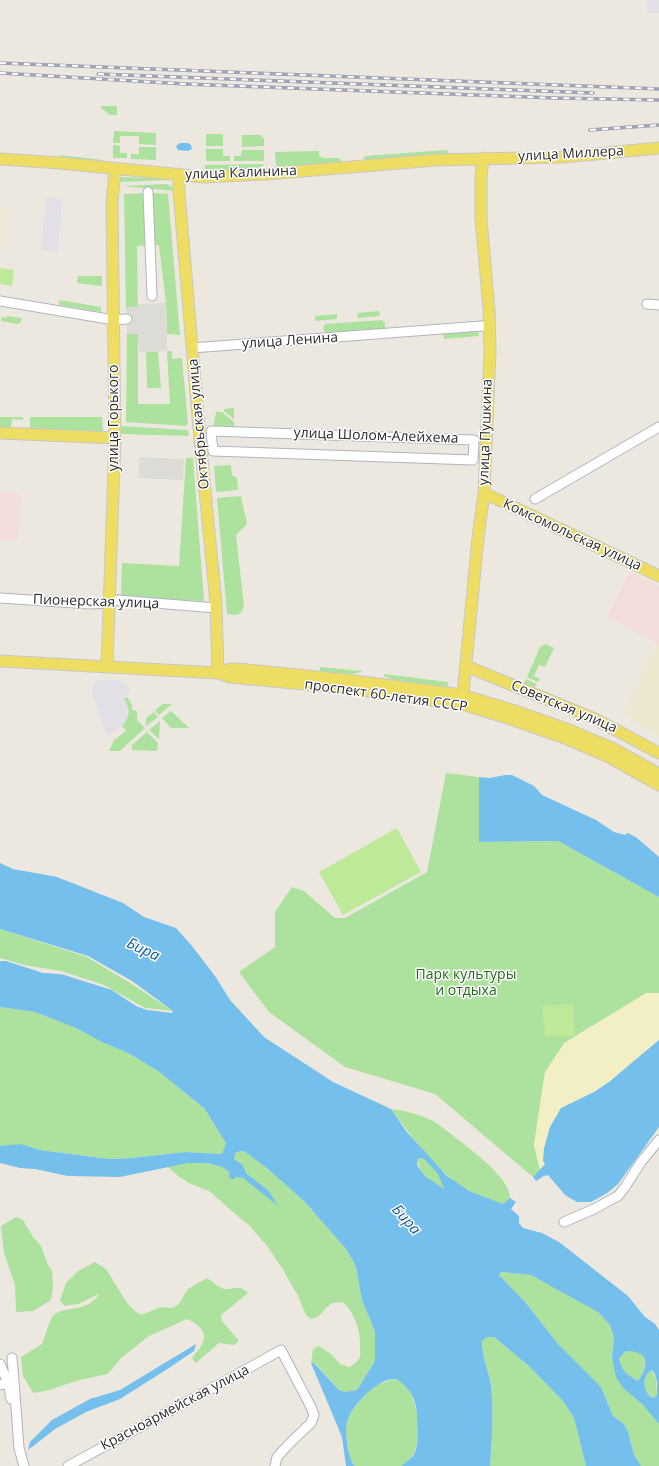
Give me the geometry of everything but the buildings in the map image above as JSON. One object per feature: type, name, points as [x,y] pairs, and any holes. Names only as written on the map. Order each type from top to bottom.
[{"type":"main road","name":"улица Миллера","points":[[483,158],[564,157],[659,148]]},
{"type":"main road","name":"улица Калинина","points":[[0,159],[203,177],[483,158]]},
{"type":"main road","name":"улица Пушкина","points":[[462,700],[478,538],[484,493],[490,327],[481,219],[481,177],[483,158]]},
{"type":"main road","name":"улица Горького","points":[[107,667],[116,438],[112,204],[115,169]]},
{"type":"main road","name":"Октябрьская улица","points":[[179,174],[179,192],[192,348],[216,608],[218,673]]},
{"type":"main road","points":[[0,433],[116,438]]},
{"type":"main road","name":"Комсомольская улица","points":[[484,493],[659,576]]},
{"type":"main road","name":"проспект 60-летия СССР","points":[[0,661],[218,673],[230,677],[462,700],[512,710],[569,730],[612,748],[659,774]]},
{"type":"main road","name":"Советская улица","points":[[466,666],[595,719],[659,753]]},
{"type":"main road","name":"проспект 60-летия СССР","points":[[218,673],[230,669],[238,669],[347,680],[450,694],[508,718],[565,738],[609,756],[659,784]]},
{"type":"street","points":[[148,192],[152,296]]},
{"type":"street","points":[[0,301],[114,320],[126,319]]},
{"type":"street","points":[[647,304],[659,305]]},
{"type":"street","name":"улица Ленина","points":[[192,348],[481,326],[490,327]]},
{"type":"street","points":[[534,499],[659,427]]},
{"type":"street","name":"улица Шолом-Алейхема","points":[[211,431],[474,440],[473,460],[213,451],[211,431]]},
{"type":"street","name":"Пионерская улица","points":[[0,598],[90,604],[110,603],[118,600],[216,608]]},
{"type":"street","points":[[564,1222],[594,1209],[618,1196],[641,1162],[659,1140]]},
{"type":"street","name":"Красноармейская улица","points":[[68,1466],[281,1350],[314,1415],[311,1423],[290,1442],[277,1457],[275,1466]]},
{"type":"street","points":[[12,1358],[19,1448]]},
{"type":"street","points":[[0,1364],[24,1466]]},
{"type":"shaded area","points":[[648,0],[659,0],[659,13],[647,13]]},
{"type":"shaded area","points":[[46,198],[62,199],[58,252],[41,250]]},
{"type":"shaded area","points":[[0,207],[5,207],[3,249],[0,249]]},
{"type":"shaded area","points":[[166,303],[167,351],[139,352],[138,334],[127,334],[126,307],[137,307],[137,304]]},
{"type":"shaded area","points":[[139,457],[184,459],[183,480],[138,478]]},
{"type":"shaded area","points":[[0,492],[21,493],[19,540],[0,540]]},
{"type":"shaded area","points":[[630,571],[659,586],[659,645],[607,617]]},
{"type":"shaded area","points":[[657,644],[659,645],[659,736],[624,715]]},
{"type":"shaded area","points":[[98,680],[120,680],[131,691],[124,700],[129,712],[128,718],[122,726],[110,735],[106,734],[92,693],[93,684]]},
{"type":"green space","points":[[101,106],[117,106],[117,115],[110,115],[101,108]]},
{"type":"green space","points":[[114,131],[156,133],[156,145],[139,144],[139,136],[120,136],[120,143],[113,143]]},
{"type":"green space","points":[[206,134],[223,134],[223,146],[206,146]]},
{"type":"green space","points":[[242,135],[261,135],[264,139],[264,146],[242,147]]},
{"type":"green space","points":[[113,145],[120,146],[120,153],[127,153],[127,158],[113,158]]},
{"type":"green space","points":[[139,147],[156,147],[156,160],[131,159],[131,154],[139,154]]},
{"type":"green space","points":[[206,149],[223,149],[223,156],[230,156],[230,161],[206,161]]},
{"type":"green space","points":[[242,150],[264,150],[264,161],[234,161],[234,156],[241,156]]},
{"type":"green space","points":[[446,150],[449,152],[447,154],[366,160],[363,158],[365,156]]},
{"type":"green space","points":[[319,151],[319,155],[322,158],[339,158],[341,163],[280,168],[276,165],[275,152]]},
{"type":"green space","points":[[60,155],[103,160],[102,162],[63,159]]},
{"type":"green space","points":[[264,164],[260,169],[205,171],[205,165]]},
{"type":"green space","points":[[121,177],[172,179],[172,180],[119,182]]},
{"type":"green space","points":[[167,184],[175,191],[122,186]]},
{"type":"green space","points":[[124,194],[168,194],[180,335],[167,334],[166,303],[159,245],[137,246],[138,307],[126,307]]},
{"type":"green space","points":[[0,268],[14,270],[12,286],[0,284]]},
{"type":"green space","points":[[78,276],[102,276],[102,286],[77,283]]},
{"type":"green space","points":[[59,300],[101,307],[101,312],[59,305]]},
{"type":"green space","points":[[379,311],[380,316],[358,318],[357,313]]},
{"type":"green space","points":[[337,314],[337,319],[315,321],[315,316]]},
{"type":"green space","points":[[7,316],[22,318],[21,322],[18,324],[1,321],[2,317],[6,318]]},
{"type":"green space","points":[[382,320],[385,323],[385,328],[383,330],[326,334],[323,328],[325,324]]},
{"type":"green space","points":[[477,330],[479,336],[444,339],[443,333]]},
{"type":"green space","points":[[127,334],[138,334],[138,404],[170,404],[167,351],[172,351],[172,359],[182,358],[188,423],[186,426],[126,422]]},
{"type":"green space","points":[[158,351],[161,388],[147,388],[146,352]]},
{"type":"green space","points":[[234,408],[234,419],[224,411],[224,409]]},
{"type":"green space","points":[[216,412],[222,412],[234,422],[234,429],[213,428]]},
{"type":"green space","points":[[0,417],[23,417],[23,420],[12,419],[11,428],[0,428]]},
{"type":"green space","points":[[30,417],[102,417],[103,434],[30,429]]},
{"type":"green space","points":[[120,426],[187,430],[189,436],[123,434],[121,433]]},
{"type":"green space","points":[[186,458],[193,458],[204,601],[121,597],[122,563],[179,566]]},
{"type":"green space","points":[[231,465],[232,475],[237,478],[238,490],[216,492],[214,466]]},
{"type":"green space","points":[[241,496],[247,524],[236,535],[244,606],[240,614],[233,615],[227,614],[217,498]]},
{"type":"green space","points":[[545,644],[554,648],[545,667],[539,665],[534,676],[540,679],[538,682],[527,677],[540,647]]},
{"type":"green space","points":[[320,667],[362,672],[345,675],[320,672]]},
{"type":"green space","points":[[384,674],[448,682],[447,690],[399,682],[384,676]]},
{"type":"green space","points":[[526,679],[537,684],[536,686],[525,687],[524,683]]},
{"type":"green space","points":[[127,697],[132,705],[132,710],[137,711],[137,720],[145,728],[120,751],[109,751],[114,740],[126,731],[122,726],[129,713],[124,699]]},
{"type":"green space","points":[[163,704],[172,704],[159,715],[155,710]]},
{"type":"green space","points":[[171,711],[189,728],[171,728],[162,718]]},
{"type":"green space","points":[[154,712],[158,717],[146,726],[146,718]]},
{"type":"green space","points":[[160,721],[159,739],[149,730]]},
{"type":"green space","points":[[147,732],[158,743],[157,751],[132,750],[132,745]]},
{"type":"green space","name":"Парк культуры и отдыха","points":[[446,773],[479,777],[479,842],[558,841],[659,897],[659,993],[646,993],[545,1072],[534,1145],[540,1170],[533,1177],[435,1094],[345,1067],[269,1012],[239,972],[275,947],[275,912],[292,887],[304,891],[335,918],[345,918],[427,872]]},
{"type":"green space","points":[[397,828],[421,872],[343,915],[319,872]]},
{"type":"green space","points":[[0,929],[87,957],[173,1011],[145,1008],[104,985],[61,971],[24,965],[0,958]]},
{"type":"green space","points":[[573,1004],[575,1036],[545,1037],[542,1006]]},
{"type":"green space","points":[[0,1007],[35,1012],[76,1028],[100,1041],[130,1054],[158,1071],[204,1108],[226,1143],[222,1154],[185,1152],[109,1159],[40,1150],[20,1145],[0,1146]]},
{"type":"green space","points":[[391,1109],[415,1114],[438,1124],[493,1169],[508,1189],[510,1198],[503,1204],[473,1193],[459,1185],[437,1166]]},
{"type":"green space","points":[[244,1151],[269,1170],[305,1202],[346,1249],[356,1267],[362,1300],[375,1332],[375,1361],[357,1390],[345,1392],[339,1390],[315,1363],[311,1363],[313,1349],[319,1346],[331,1354],[340,1364],[349,1367],[359,1359],[360,1336],[357,1324],[348,1307],[343,1302],[333,1303],[321,1314],[311,1319],[306,1315],[298,1296],[282,1268],[267,1246],[250,1226],[209,1191],[189,1183],[168,1167],[188,1163],[207,1163],[222,1167],[236,1177],[243,1178],[277,1205],[268,1190],[246,1173],[243,1165],[234,1159],[236,1152]]},
{"type":"green space","points":[[418,1158],[424,1159],[438,1174],[444,1189],[426,1177],[420,1169]]},
{"type":"green space","points":[[16,1217],[23,1220],[33,1237],[41,1246],[48,1265],[52,1270],[53,1288],[51,1300],[33,1311],[16,1312],[15,1285],[4,1253],[1,1226]]},
{"type":"green space","points":[[95,1262],[106,1269],[127,1303],[136,1312],[142,1315],[160,1307],[172,1308],[178,1305],[188,1289],[207,1278],[224,1289],[241,1288],[248,1293],[221,1315],[222,1321],[239,1341],[234,1345],[219,1343],[196,1363],[192,1358],[202,1344],[204,1334],[194,1322],[187,1319],[149,1336],[121,1358],[108,1374],[79,1380],[46,1391],[33,1393],[23,1376],[21,1357],[42,1344],[52,1317],[56,1313],[88,1304],[99,1294],[78,1304],[65,1306],[60,1301],[66,1283],[78,1271]]},
{"type":"green space","points":[[501,1272],[531,1275],[588,1305],[598,1312],[610,1325],[614,1338],[612,1357],[623,1388],[643,1405],[659,1424],[659,1466],[641,1466],[634,1455],[628,1432],[624,1424],[613,1416],[601,1387],[558,1344],[525,1302],[499,1275]]},
{"type":"green space","points":[[487,1337],[494,1337],[529,1366],[563,1401],[574,1418],[586,1466],[490,1466],[492,1396],[482,1341]]},
{"type":"green space","points":[[626,1351],[639,1353],[645,1360],[644,1369],[638,1381],[628,1375],[621,1366],[619,1358]]},
{"type":"green space","points":[[652,1370],[656,1379],[657,1396],[654,1398],[649,1396],[644,1382],[646,1375]]},
{"type":"green space","points":[[394,1379],[402,1383],[409,1390],[414,1400],[417,1412],[418,1437],[413,1455],[401,1466],[355,1466],[349,1454],[347,1440],[346,1430],[349,1416],[370,1390],[379,1384]]},
{"type":"sand","points":[[646,993],[659,993],[659,1040],[609,1082],[594,1092],[561,1108],[545,1164],[540,1170],[534,1145],[545,1072],[564,1043]]},
{"type":"water","points":[[180,143],[188,143],[191,145],[192,149],[188,151],[178,150],[176,146]]},
{"type":"water","points":[[512,775],[534,786],[542,795],[596,820],[614,832],[625,835],[628,833],[637,838],[659,857],[659,897],[558,841],[479,842],[479,777],[490,778]]},
{"type":"water","name":"Бира","points":[[0,863],[13,869],[57,877],[123,903],[144,917],[176,928],[215,976],[230,1000],[264,1037],[333,1082],[391,1109],[406,1131],[447,1176],[469,1191],[503,1204],[510,1198],[516,1202],[511,1209],[519,1216],[519,1223],[523,1228],[542,1233],[559,1242],[628,1296],[645,1317],[655,1324],[659,1330],[659,1424],[643,1405],[623,1388],[616,1377],[612,1357],[614,1338],[610,1325],[598,1312],[531,1275],[501,1272],[499,1275],[525,1302],[558,1344],[601,1387],[613,1416],[624,1424],[628,1432],[634,1455],[641,1466],[586,1466],[574,1418],[563,1401],[529,1366],[494,1337],[487,1337],[482,1341],[492,1396],[490,1466],[401,1466],[413,1456],[415,1452],[418,1433],[417,1414],[414,1400],[410,1392],[403,1384],[395,1379],[388,1380],[373,1388],[354,1408],[346,1425],[346,1432],[350,1458],[355,1466],[346,1466],[342,1437],[311,1363],[314,1363],[339,1390],[345,1392],[357,1390],[375,1361],[375,1332],[362,1300],[356,1267],[346,1249],[305,1202],[269,1170],[244,1151],[236,1152],[234,1159],[243,1165],[246,1173],[268,1190],[278,1206],[243,1178],[236,1177],[233,1180],[229,1177],[229,1172],[222,1167],[207,1163],[188,1163],[120,1177],[68,1176],[0,1163],[0,1146],[20,1144],[40,1150],[109,1159],[185,1152],[222,1154],[226,1143],[204,1108],[158,1071],[130,1054],[100,1041],[76,1028],[35,1012],[0,1007],[0,961],[6,961],[43,973],[61,974],[112,990],[136,1006],[147,1010],[172,1013],[173,1011],[132,981],[88,956],[0,929]],"holes":[[[418,1158],[424,1159],[438,1174],[444,1189],[425,1176],[417,1165]],[[626,1351],[640,1353],[643,1356],[645,1360],[644,1370],[638,1381],[625,1372],[621,1366],[619,1358]],[[652,1370],[656,1378],[657,1395],[654,1398],[649,1396],[644,1382],[646,1375]]]},
{"type":"water","points":[[659,1040],[659,1127],[618,1184],[607,1193],[591,1202],[577,1202],[565,1195],[548,1175],[536,1181],[533,1177],[545,1164],[543,1161],[544,1148],[550,1127],[561,1108],[594,1092],[609,1082]]},
{"type":"water","points":[[196,1344],[194,1351],[120,1399],[86,1412],[55,1429],[28,1450],[30,1442],[52,1420],[90,1399],[120,1390]]},
{"type":"railway","points":[[0,63],[659,89]]},
{"type":"railway","points":[[0,73],[185,84],[554,98],[659,100]]},
{"type":"railway","points":[[98,74],[593,93]]},
{"type":"railway","points":[[590,130],[659,125]]}]
